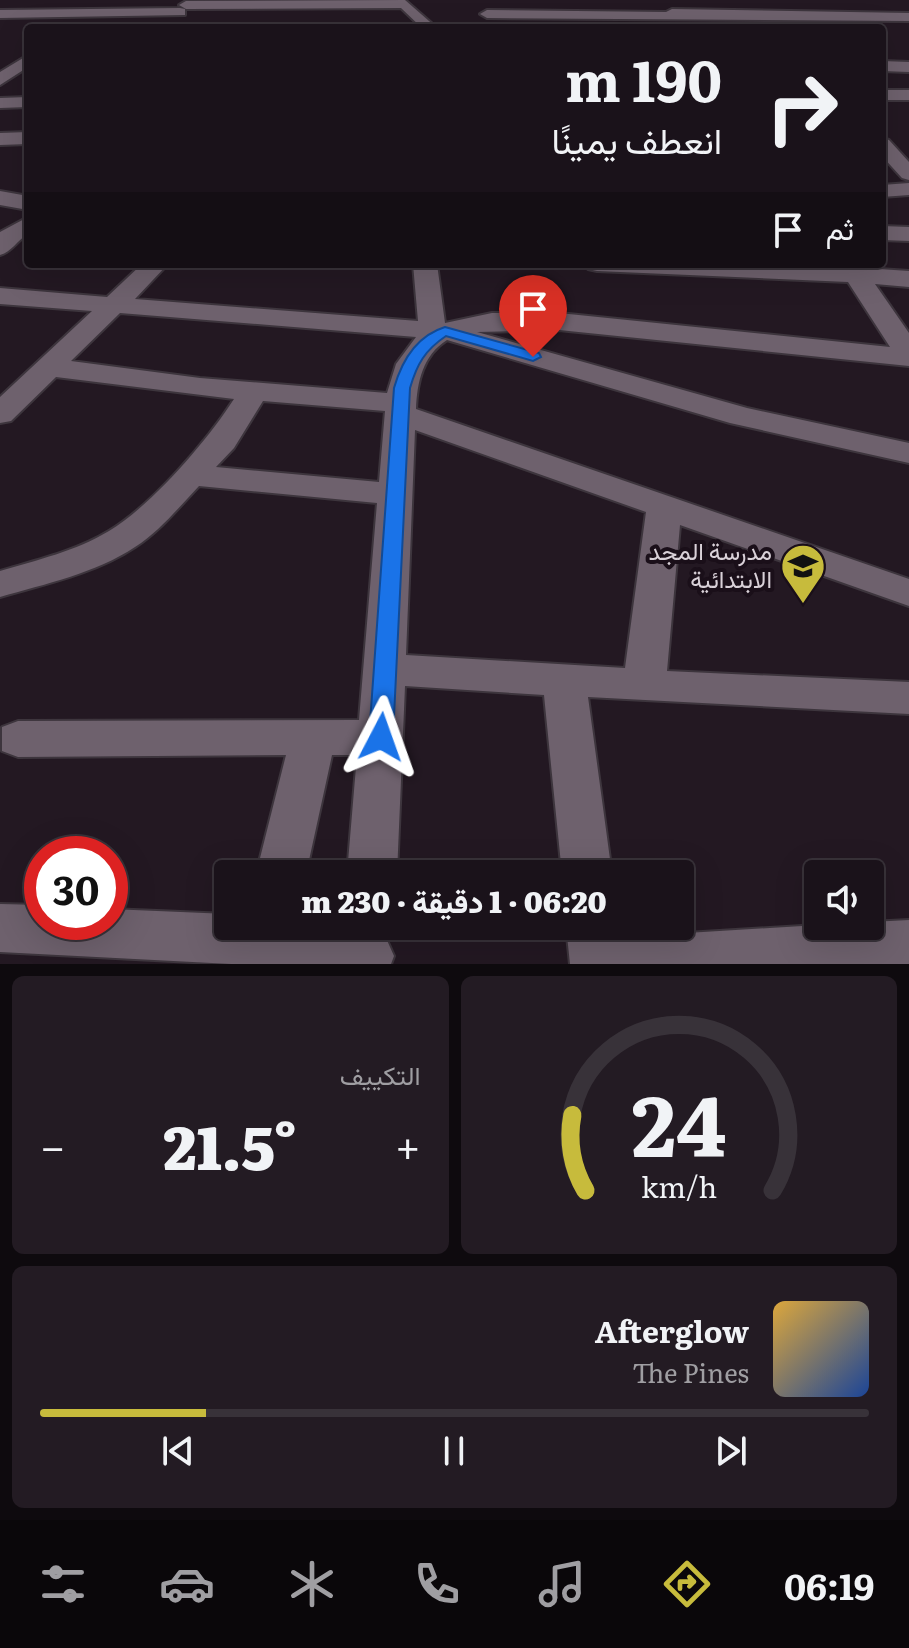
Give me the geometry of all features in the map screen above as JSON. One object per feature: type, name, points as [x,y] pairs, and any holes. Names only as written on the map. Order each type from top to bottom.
[{"type":"street","points":[[0,8],[9,0]]},
{"type":"street","points":[[66,13],[76,0]]},
{"type":"street","points":[[661,0],[676,19]]},
{"type":"street","points":[[886,0],[909,15]]},
{"type":"street","points":[[181,13],[266,2],[404,2],[427,24]]},
{"type":"street","points":[[486,11],[544,22],[607,8]]},
{"type":"street","points":[[486,11],[607,8],[676,19],[729,13],[863,24]]},
{"type":"street","points":[[95,24],[105,12]]},
{"type":"street","points":[[0,14],[181,13],[341,20]]},
{"type":"street","points":[[729,13],[736,24]]},
{"type":"street","points":[[840,22],[909,15]]},
{"type":"street","points":[[395,21],[427,24]]},
{"type":"street","points":[[886,26],[909,28]]},
{"type":"street","points":[[0,62],[24,62]]},
{"type":"street","points":[[0,80],[24,63]]},
{"type":"street","points":[[886,66],[909,67]]},
{"type":"street","points":[[886,95],[909,95]]},
{"type":"street","points":[[0,103],[24,102]]},
{"type":"street","points":[[886,114],[909,114]]},
{"type":"street","points":[[887,135],[909,174]]},
{"type":"street","points":[[0,139],[24,138]]},
{"type":"street","points":[[886,191],[909,189]]},
{"type":"street","points":[[0,198],[24,202]]},
{"type":"street","points":[[886,233],[909,234]]},
{"type":"street","points":[[0,414],[152,268]]},
{"type":"street","points":[[426,268],[437,330]]},
{"type":"street","points":[[801,268],[852,269],[909,279]]},
{"type":"street","points":[[852,269],[909,356]]},
{"type":"street","points":[[0,296],[437,330],[741,416],[909,453]]},
{"type":"street","points":[[881,311],[909,316]]},
{"type":"street","points":[[373,860],[402,388],[414,356],[437,330],[489,323],[540,321],[909,356]]},
{"type":"street","points":[[48,367],[401,408],[909,593]]},
{"type":"street","points":[[0,584],[79,560],[121,540],[145,522],[223,441],[254,391]]},
{"type":"street","points":[[189,475],[396,494]]},
{"type":"street","points":[[644,685],[664,506]]},
{"type":"street","points":[[385,669],[909,698]]},
{"type":"street","points":[[564,680],[585,860]]},
{"type":"street","points":[[284,860],[313,737]]},
{"type":"street","points":[[18,739],[381,737]]},
{"type":"street","points":[[0,928],[368,949]]},
{"type":"street","points":[[594,940],[597,964],[909,945]]},
{"type":"place","name":"مدرسة المجد الابتدائية","points":[[803,605]]},
{"type":"route","points":[[381,737],[402,388],[408,366],[424,344],[445,331],[533,357]]}]
